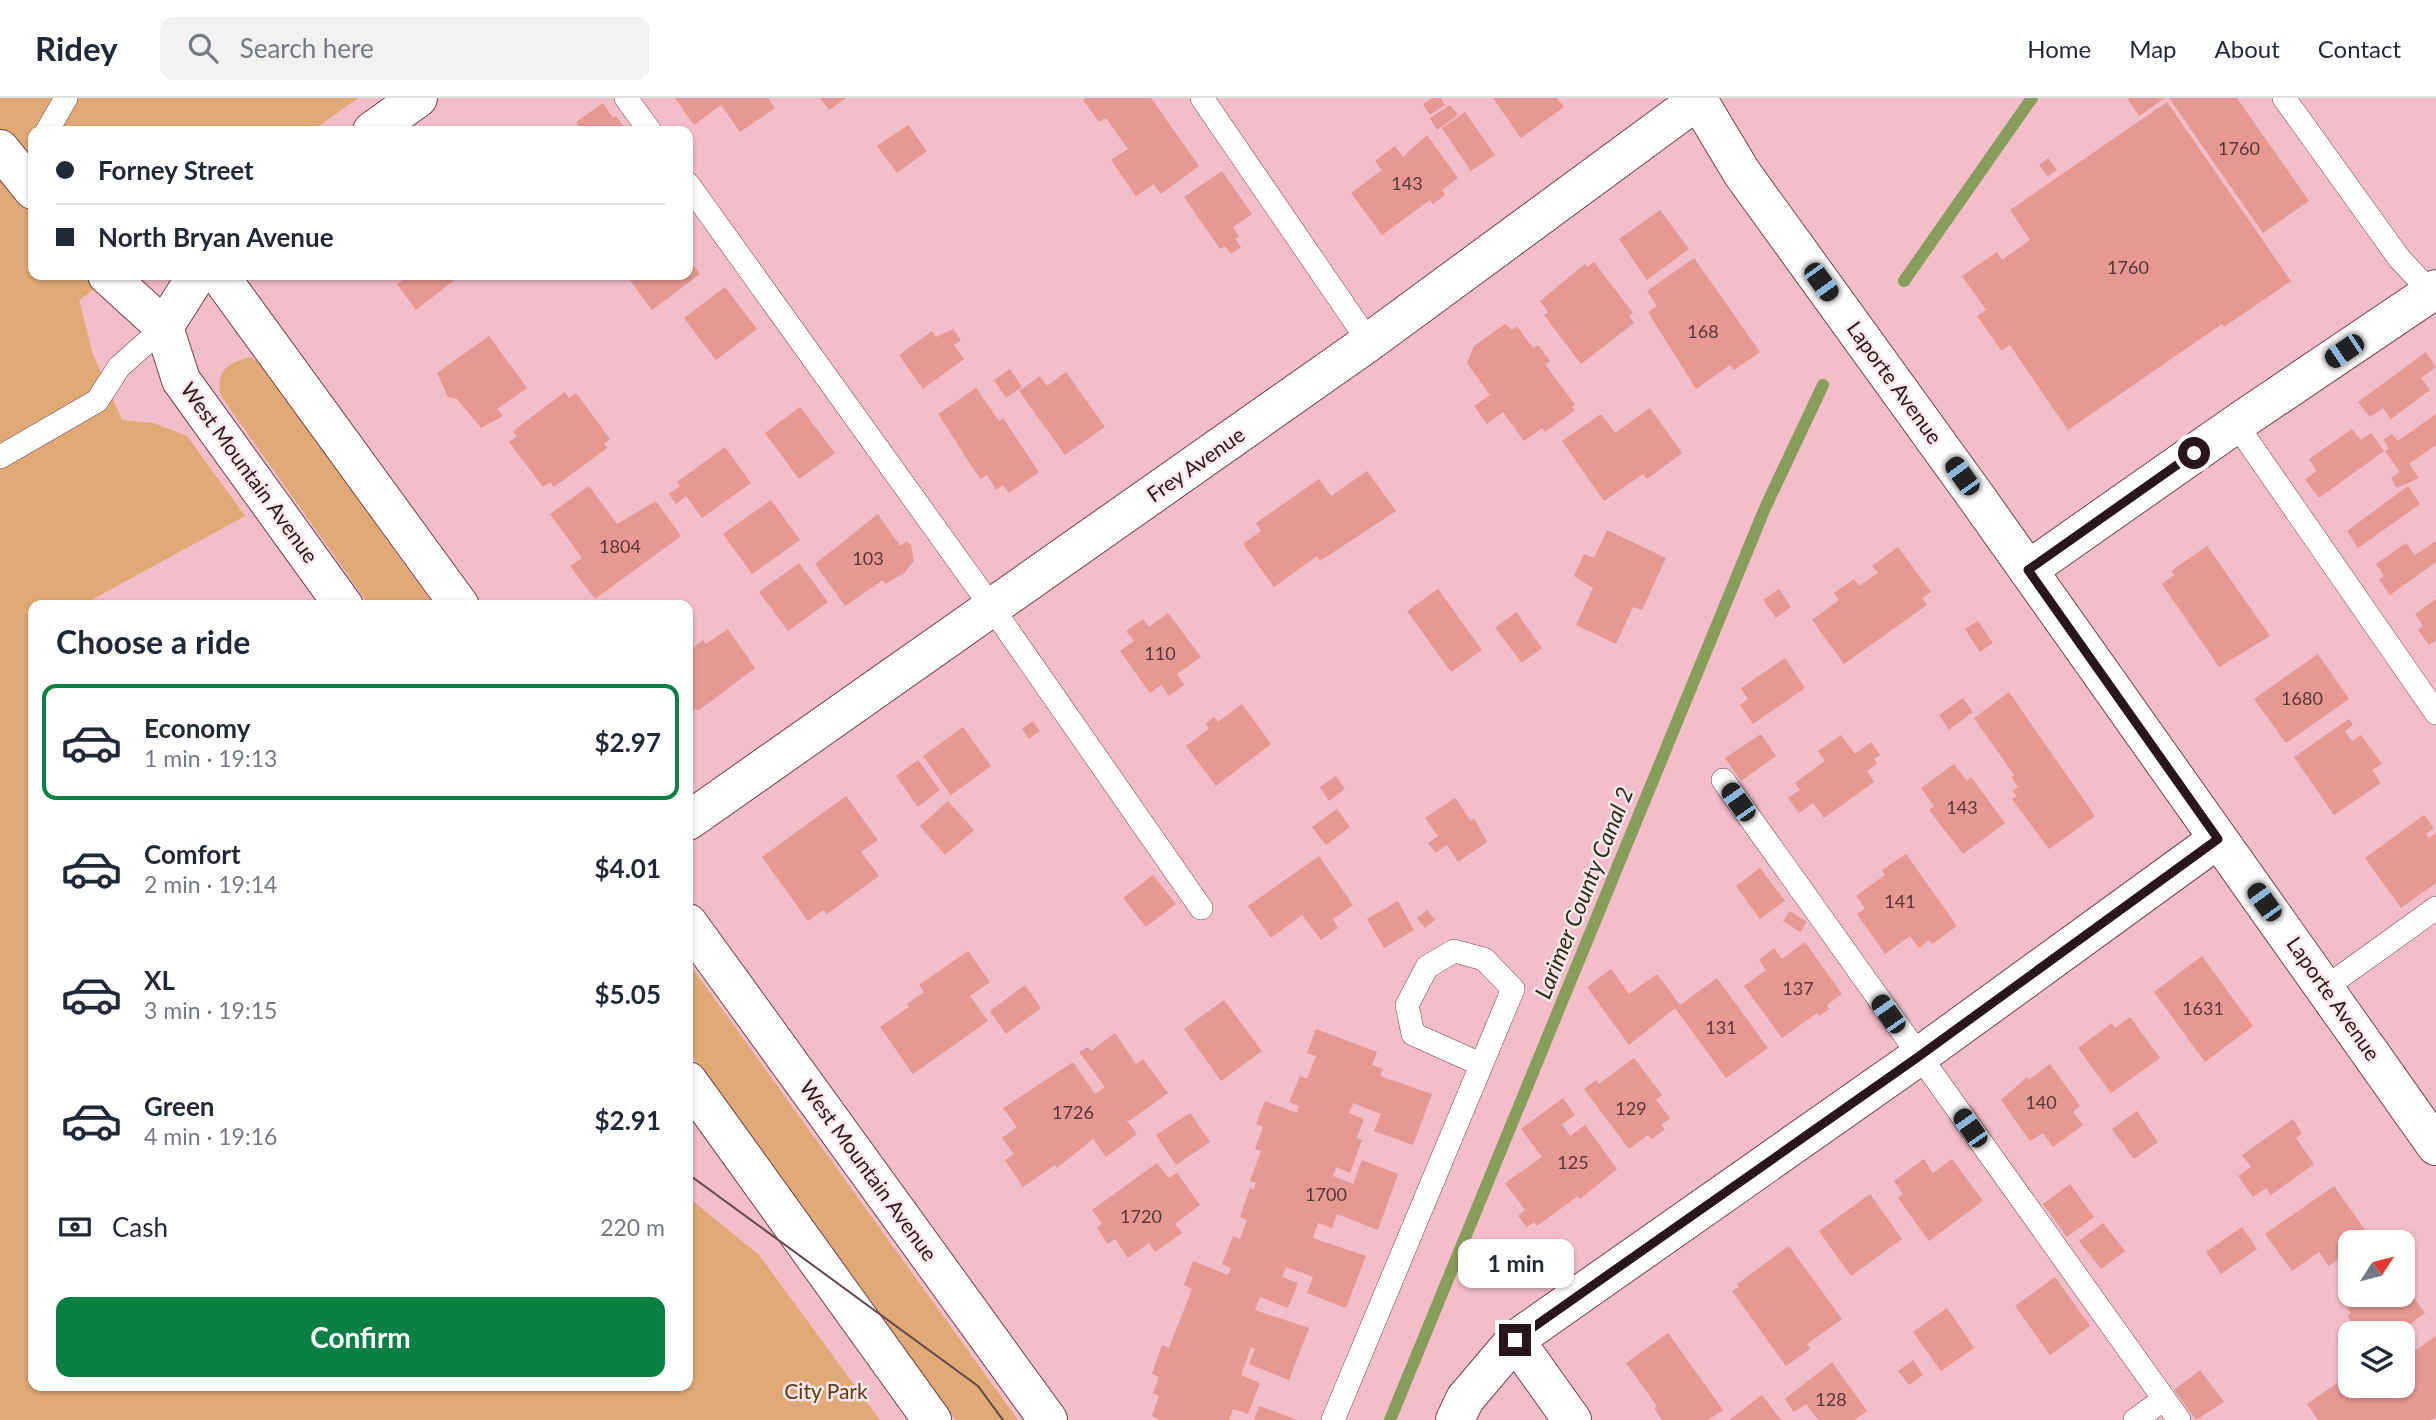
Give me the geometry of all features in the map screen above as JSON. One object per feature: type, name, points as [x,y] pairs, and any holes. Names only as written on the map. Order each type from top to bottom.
[{"type":"street","points":[[379,126],[418,98]]},
{"type":"street","name":"Frey Avenue","points":[[693,818],[1369,342],[1697,99]]},
{"type":"street","name":"Laporte Avenue","points":[[1697,99],[1742,173],[2028,570],[2436,1146]]},
{"type":"street","name":"West Mountain Avenue","points":[[112,280],[164,327],[181,380],[340,600]]},
{"type":"street","points":[[164,327],[194,280]]},
{"type":"street","points":[[223,280],[456,600]]},
{"type":"street","points":[[2028,570],[2236,424],[2434,293]]},
{"type":"street","points":[[1455,1420],[1465,1399],[1515,1340],[1918,1057],[2218,839]]},
{"type":"street","name":"West Mountain Avenue","points":[[693,930],[1048,1420]]},
{"type":"street","points":[[693,1088],[932,1420]]},
{"type":"street","points":[[1515,1340],[1572,1420]]},
{"type":"lane","points":[[50,126],[66,98]]},
{"type":"lane","points":[[626,98],[646,126]]},
{"type":"lane","points":[[1202,98],[1369,342]]},
{"type":"lane","points":[[2284,98],[2399,258],[2434,293]]},
{"type":"lane","points":[[693,191],[993,609],[1201,908]]},
{"type":"lane","points":[[0,457],[97,401],[119,367],[164,327]]},
{"type":"lane","points":[[2236,424],[2436,713]]},
{"type":"lane","points":[[1723,780],[2179,1420]]},
{"type":"lane","points":[[2325,988],[2436,908]]},
{"type":"lane","points":[[1333,1420],[1513,989],[1484,959],[1454,951],[1427,967],[1407,1005],[1413,1034],[1480,1064]]},
{"type":"lane","points":[[2135,1420],[2164,1399]]},
{"type":"green space","name":"City Park","points":[[0,98],[358,98],[319,126],[28,126],[28,280],[107,280],[79,300],[92,352],[122,420],[153,423],[187,436],[245,516],[91,600],[28,600],[28,1391],[693,1391],[693,1201],[759,1255],[880,1420],[0,1420]]},
{"type":"green space","points":[[250,357],[259,362],[430,600],[365,600],[221,396],[222,374],[235,362]]},
{"type":"green space","points":[[693,969],[1018,1420],[955,1420],[693,1057]]},
{"type":"building","points":[[675,98],[768,98],[775,108],[740,132],[721,105],[694,125]]},
{"type":"building","points":[[820,98],[846,98],[829,110]]},
{"type":"building","points":[[1151,98],[1199,166],[1161,194],[1154,184],[1136,196],[1111,160],[1128,149],[1106,118],[1099,122],[1083,100]]},
{"type":"building","points":[[1433,98],[1441,98],[1445,105],[1430,115],[1423,104]]},
{"type":"building","points":[[1493,98],[1557,98],[1564,107],[1521,138]]},
{"type":"building","points":[[2127,98],[2165,98],[2139,116]]},
{"type":"building","points":[[2169,98],[2237,98],[2309,201],[2263,233]]},
{"type":"building","points":[[2167,102],[2291,281],[2224,327],[2222,324],[2068,430],[2010,345],[2002,351],[1977,316],[1986,310],[1962,276],[1997,252],[2002,260],[2030,240],[2010,210]]},
{"type":"building","points":[[603,103],[613,118],[616,116],[623,126],[579,126],[576,122]]},
{"type":"building","points":[[1450,105],[1458,115],[1437,130],[1430,118]]},
{"type":"building","points":[[1465,112],[1495,155],[1471,171],[1442,128]]},
{"type":"building","points":[[908,125],[927,151],[897,173],[877,146]]},
{"type":"building","points":[[1427,135],[1458,178],[1442,190],[1445,195],[1433,204],[1430,200],[1382,235],[1351,193],[1382,170],[1375,161],[1395,146],[1403,157]]},
{"type":"building","points":[[2048,158],[2057,170],[2048,176],[2039,165]]},
{"type":"building","points":[[1222,171],[1252,214],[1233,227],[1239,236],[1235,239],[1241,247],[1231,254],[1225,246],[1220,249],[1184,197]]},
{"type":"building","points":[[1660,210],[1689,249],[1647,280],[1619,239]]},
{"type":"building","points":[[1694,258],[1760,352],[1734,370],[1730,365],[1696,389],[1648,312],[1657,306],[1647,291]]},
{"type":"building","points":[[1594,262],[1633,313],[1629,316],[1634,323],[1581,364],[1544,315],[1548,312],[1540,301],[1585,264],[1587,267]]},
{"type":"building","points":[[693,265],[700,274],[693,279]]},
{"type":"building","points":[[404,280],[455,280],[416,310],[397,284]]},
{"type":"building","points":[[630,280],[692,280],[652,310]]},
{"type":"building","points":[[725,287],[757,329],[716,360],[684,318]]},
{"type":"building","points":[[1505,324],[1512,330],[1517,326],[1533,348],[1538,345],[1550,361],[1545,364],[1575,405],[1572,407],[1575,410],[1545,432],[1542,428],[1524,441],[1503,412],[1487,424],[1474,406],[1490,395],[1467,363],[1474,346]]},
{"type":"building","points":[[953,329],[961,340],[954,345],[964,359],[923,389],[899,355],[932,331],[936,337]]},
{"type":"building","points":[[489,336],[527,388],[497,409],[503,416],[481,428],[457,399],[448,397],[437,373]]},
{"type":"building","points":[[2426,352],[2436,367],[2421,378],[2430,390],[2391,419],[2383,408],[2370,417],[2358,402]]},
{"type":"building","points":[[1010,369],[1022,387],[1006,398],[994,380]]},
{"type":"building","points":[[1066,372],[1105,427],[1065,455],[1019,391],[1040,376],[1047,386]]},
{"type":"building","points":[[976,388],[999,421],[1003,418],[1039,472],[1009,493],[1003,485],[996,490],[987,475],[980,479],[938,414]]},
{"type":"building","points":[[565,392],[569,398],[576,393],[610,439],[604,444],[607,448],[554,487],[550,482],[543,487],[509,442],[517,436],[513,431]]},
{"type":"building","points":[[800,407],[835,453],[799,479],[765,433]]},
{"type":"building","points":[[1650,408],[1682,453],[1647,479],[1643,474],[1604,501],[1562,441],[1601,414],[1615,433]]},
{"type":"building","points":[[2436,414],[2436,445],[2409,464],[2419,478],[2397,488],[2391,478],[2400,472],[2385,451],[2389,448],[2383,440],[2392,434],[2398,441]]},
{"type":"building","points":[[2352,429],[2361,440],[2371,433],[2384,451],[2319,498],[2305,479],[2317,471],[2309,459]]},
{"type":"building","points":[[725,447],[751,483],[702,518],[686,496],[676,504],[669,494],[680,486],[677,482]]},
{"type":"building","points":[[1367,471],[1396,511],[1320,561],[1317,556],[1274,587],[1243,544],[1261,531],[1256,523],[1319,479],[1331,496]]},
{"type":"building","points":[[589,486],[617,524],[656,501],[681,536],[595,599],[570,566],[582,558],[550,514]]},
{"type":"building","points":[[2408,486],[2420,504],[2358,548],[2347,531]]},
{"type":"building","points":[[771,500],[800,540],[752,574],[723,534]]},
{"type":"building","points":[[878,514],[900,546],[907,541],[911,545],[914,561],[904,573],[885,584],[883,580],[845,606],[815,564]]},
{"type":"building","points":[[1607,530],[1666,558],[1642,610],[1633,607],[1616,644],[1576,625],[1593,588],[1574,576],[1584,554],[1594,558]]},
{"type":"building","points":[[2436,541],[2436,562],[2390,595],[2379,580],[2384,576],[2376,564],[2406,543],[2415,555]]},
{"type":"building","points":[[2207,546],[2270,636],[2219,667],[2162,584],[2174,575],[2171,571]]},
{"type":"building","points":[[1898,547],[1931,592],[1922,598],[1927,605],[1844,664],[1812,620],[1839,600],[1834,593],[1854,579],[1859,586],[1878,573],[1872,566]]},
{"type":"building","points":[[799,563],[828,602],[788,631],[759,592]]},
{"type":"building","points":[[1438,589],[1482,650],[1451,672],[1407,611]]},
{"type":"building","points":[[1779,589],[1791,607],[1776,618],[1763,600]]},
{"type":"building","points":[[2436,599],[2436,640],[2429,645],[2418,630],[2423,626],[2415,614]]},
{"type":"building","points":[[1516,612],[1542,648],[1522,663],[1495,628]]},
{"type":"building","points":[[1168,613],[1201,657],[1177,674],[1184,685],[1169,696],[1161,685],[1150,693],[1120,651],[1134,641],[1126,631],[1143,619],[1149,627]]},
{"type":"building","points":[[1978,621],[1993,643],[1980,652],[1965,629]]},
{"type":"building","points":[[728,629],[755,668],[698,711],[693,711],[693,648],[703,640],[706,644]]},
{"type":"building","points":[[2318,654],[2349,699],[2286,743],[2254,699]]},
{"type":"building","points":[[1785,658],[1805,688],[1753,724],[1740,705],[1748,699],[1741,688]]},
{"type":"building","points":[[2009,692],[2095,816],[2049,849],[2012,799],[2017,796],[2013,791],[2018,787],[2011,777],[2014,775],[1974,718]]},
{"type":"building","points":[[1963,698],[1973,712],[1949,730],[1939,715]]},
{"type":"building","points":[[1242,704],[1271,744],[1216,786],[1186,746],[1209,729],[1206,724],[1214,717],[1218,722]]},
{"type":"building","points":[[2349,719],[2353,725],[2345,731],[2352,741],[2361,735],[2382,764],[2372,770],[2381,783],[2334,815],[2294,757]]},
{"type":"building","points":[[1033,721],[1040,731],[1029,739],[1022,729]]},
{"type":"building","points":[[963,727],[991,766],[951,795],[923,756]]},
{"type":"building","points":[[1761,734],[1776,756],[1741,781],[1725,758]]},
{"type":"building","points":[[1841,735],[1855,754],[1871,742],[1880,755],[1874,759],[1877,764],[1867,771],[1874,782],[1824,818],[1813,803],[1799,813],[1788,798],[1800,790],[1795,783],[1825,761],[1818,751]]},
{"type":"building","points":[[918,760],[940,790],[918,807],[896,776]]},
{"type":"building","points":[[1954,764],[1967,781],[1971,777],[2005,823],[1963,854],[1929,810],[1934,806],[1921,788]]},
{"type":"building","points":[[1336,776],[1345,789],[1329,801],[1320,787]]},
{"type":"building","points":[[846,796],[878,840],[861,852],[879,876],[827,914],[823,910],[808,921],[762,857]]},
{"type":"building","points":[[1455,798],[1471,821],[1474,818],[1487,842],[1458,862],[1447,845],[1436,853],[1428,843],[1438,836],[1425,818]]},
{"type":"building","points":[[948,801],[974,830],[945,855],[920,826]]},
{"type":"building","points":[[1337,809],[1350,827],[1326,845],[1312,827]]},
{"type":"building","points":[[2424,815],[2434,828],[2426,834],[2429,838],[2436,833],[2436,883],[2401,908],[2365,858]]},
{"type":"building","points":[[1906,854],[1957,926],[1932,944],[1929,940],[1919,948],[1910,936],[1885,954],[1857,914],[1865,908],[1856,896],[1885,875],[1882,870]]},
{"type":"building","points":[[1319,856],[1353,905],[1333,919],[1338,928],[1321,940],[1302,915],[1271,938],[1248,906]]},
{"type":"building","points":[[1760,868],[1785,901],[1760,919],[1736,886]]},
{"type":"building","points":[[1153,875],[1176,904],[1146,927],[1123,898]]},
{"type":"building","points":[[1398,901],[1414,930],[1384,948],[1367,919]]},
{"type":"building","points":[[1427,910],[1435,920],[1425,928],[1417,918]]},
{"type":"building","points":[[1790,911],[1807,922],[1800,932],[1783,921]]},
{"type":"building","points":[[1805,942],[1842,994],[1827,1005],[1829,1009],[1819,1016],[1817,1013],[1782,1038],[1744,986],[1766,970],[1759,960],[1774,948],[1782,959]]},
{"type":"building","points":[[968,951],[990,982],[970,996],[988,1021],[913,1074],[880,1027],[909,1007],[907,1004],[924,992],[919,985]]},
{"type":"building","points":[[2202,956],[2253,1026],[2205,1062],[2154,992]]},
{"type":"building","points":[[1611,969],[1629,994],[1657,974],[1680,1005],[1717,978],[1768,1048],[1726,1078],[1675,1008],[1629,1045],[1587,987]]},
{"type":"building","points":[[1025,985],[1041,1008],[1006,1034],[990,1011]]},
{"type":"building","points":[[1224,1000],[1262,1051],[1221,1081],[1184,1029]]},
{"type":"building","points":[[2130,1017],[2160,1058],[2111,1093],[2078,1048],[2112,1023],[2115,1028]]},
{"type":"building","points":[[1316,1029],[1377,1052],[1372,1065],[1383,1069],[1380,1076],[1432,1094],[1413,1145],[1374,1131],[1381,1114],[1353,1103],[1349,1113],[1364,1119],[1357,1138],[1362,1140],[1350,1173],[1336,1167],[1333,1176],[1353,1184],[1362,1160],[1398,1174],[1378,1230],[1337,1214],[1332,1228],[1318,1223],[1313,1238],[1366,1256],[1346,1308],[1307,1293],[1313,1277],[1286,1267],[1282,1277],[1298,1283],[1288,1308],[1260,1297],[1255,1310],[1309,1328],[1289,1380],[1249,1364],[1255,1349],[1251,1347],[1241,1375],[1260,1383],[1248,1414],[1233,1409],[1229,1420],[1159,1420],[1152,1416],[1159,1396],[1153,1393],[1159,1377],[1152,1374],[1162,1345],[1169,1348],[1192,1289],[1184,1285],[1193,1261],[1228,1275],[1231,1268],[1222,1264],[1233,1236],[1240,1239],[1247,1220],[1240,1217],[1250,1188],[1254,1190],[1256,1183],[1250,1181],[1261,1151],[1255,1149],[1263,1127],[1256,1124],[1265,1101],[1297,1113],[1299,1106],[1289,1102],[1300,1076],[1307,1079],[1316,1056],[1307,1053]]},
{"type":"building","points":[[1115,1033],[1136,1064],[1143,1059],[1168,1093],[1129,1121],[1125,1118],[1137,1134],[1106,1157],[1093,1139],[1057,1168],[1055,1165],[1023,1187],[1005,1160],[1014,1154],[1002,1138],[1017,1127],[1003,1108],[1073,1062],[1095,1094],[1105,1087],[1079,1052],[1088,1047],[1091,1051]]},
{"type":"building","points":[[1634,1058],[1662,1095],[1656,1100],[1670,1118],[1661,1125],[1665,1129],[1652,1139],[1648,1135],[1629,1149],[1584,1089],[1596,1080],[1599,1084]]},
{"type":"building","points":[[2050,1064],[2080,1106],[2073,1112],[2083,1125],[2053,1147],[2043,1133],[2030,1141],[2001,1100],[2027,1077],[2029,1080]]},
{"type":"building","points":[[1563,1098],[1575,1115],[1562,1124],[1570,1136],[1585,1125],[1617,1169],[1580,1199],[1578,1196],[1537,1226],[1534,1222],[1527,1227],[1518,1216],[1525,1210],[1505,1183],[1542,1157],[1521,1129]]},
{"type":"building","points":[[2137,1111],[2158,1142],[2134,1159],[2112,1129]]},
{"type":"building","points":[[1190,1113],[1210,1142],[1176,1165],[1156,1135]]},
{"type":"building","points":[[2293,1119],[2302,1134],[2296,1138],[2314,1164],[2271,1195],[2266,1188],[2253,1197],[2238,1176],[2251,1167],[2242,1155]]},
{"type":"building","points":[[1924,1159],[1933,1173],[1952,1159],[1983,1201],[1929,1241],[1898,1198],[1903,1194],[1894,1181]]},
{"type":"building","points":[[1157,1163],[1169,1178],[1177,1173],[1200,1205],[1175,1224],[1182,1233],[1155,1252],[1149,1243],[1128,1258],[1115,1239],[1108,1244],[1097,1228],[1102,1224],[1092,1210]]},
{"type":"building","points":[[2070,1184],[2094,1217],[2067,1237],[2043,1204]]},
{"type":"building","points":[[2334,1186],[2365,1230],[2338,1230],[2338,1260],[2329,1266],[2319,1252],[2292,1271],[2265,1234]]},
{"type":"building","points":[[1870,1194],[1902,1239],[1851,1276],[1819,1231]]},
{"type":"building","points":[[2103,1223],[2125,1251],[2101,1269],[2079,1241]]},
{"type":"building","points":[[2242,1227],[2257,1249],[2221,1274],[2206,1252]]},
{"type":"building","points":[[1789,1246],[1842,1319],[1807,1344],[1810,1349],[1786,1366],[1732,1291],[1739,1287],[1737,1284]]},
{"type":"building","points":[[2055,1277],[2090,1326],[2050,1355],[2015,1306]]},
{"type":"building","points":[[2415,1299],[2425,1313],[2414,1321],[2351,1321],[2347,1316],[2351,1313],[2347,1307],[2415,1307]]},
{"type":"building","points":[[1947,1308],[1974,1348],[1941,1371],[1913,1332]]},
{"type":"building","points":[[1668,1333],[1723,1410],[1708,1420],[1662,1420],[1654,1408],[1657,1406],[1626,1363]]},
{"type":"building","points":[[2436,1336],[2436,1417],[2431,1420],[2318,1420],[2307,1404],[2338,1382],[2338,1398],[2415,1398],[2415,1351]]},
{"type":"building","points":[[1913,1360],[1923,1375],[1909,1385],[1898,1371]]},
{"type":"building","points":[[1832,1362],[1867,1411],[1855,1420],[1818,1420],[1806,1404],[1794,1412],[1785,1399]]},
{"type":"building","points":[[2200,1370],[2224,1402],[2196,1420],[2174,1390]]},
{"type":"building","points":[[1762,1395],[1781,1420],[1729,1420]]},
{"type":"building","points":[[1259,1406],[1298,1420],[1254,1420]]},
{"type":"waterway","name":"Larimer County Canal 2","points":[[1904,281],[2032,98]]},
{"type":"waterway","name":"Larimer County Canal 2","points":[[1390,1420],[1765,508],[1823,385]]},
{"type":"tram line","points":[[693,1178],[978,1386],[1003,1420]]},
{"type":"route","points":[[1515,1340],[1918,1057],[2218,839],[2028,570],[2194,453]]}]
